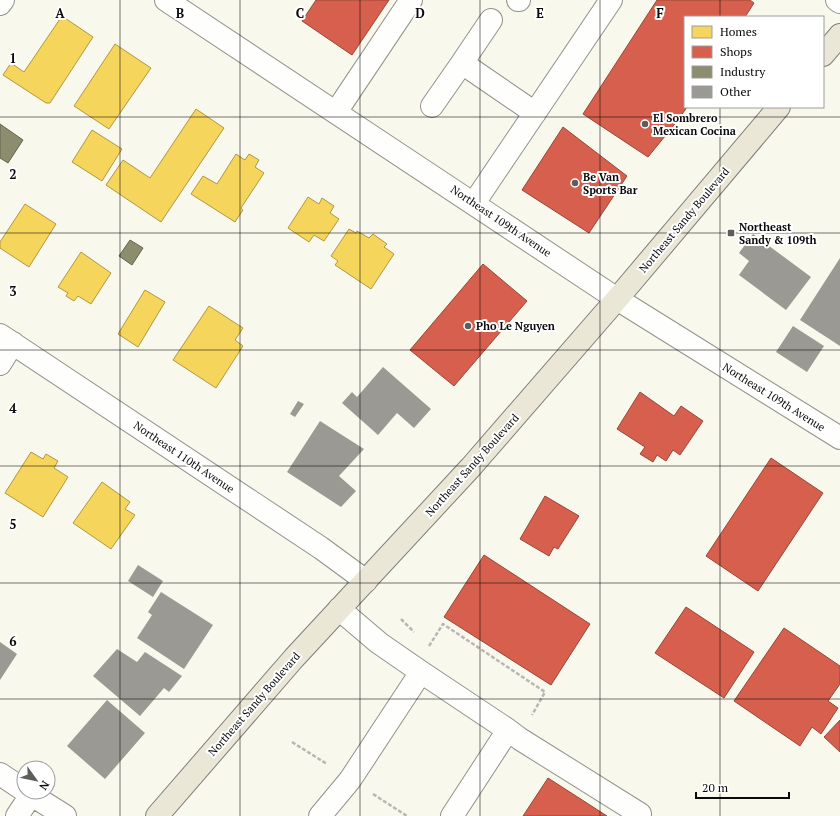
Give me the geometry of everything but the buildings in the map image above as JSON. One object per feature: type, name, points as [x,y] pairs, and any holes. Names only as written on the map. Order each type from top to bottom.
[{"type":"main road","points":[[824,54],[840,35]]},
{"type":"main road","name":"Northeast Sandy Boulevard","points":[[157,816],[294,658],[471,467],[617,299],[778,108]]},
{"type":"street","points":[[0,4],[3,0]]},
{"type":"street","name":"Northeast 109th Avenue","points":[[166,0],[617,299],[840,438]]},
{"type":"street","points":[[336,112],[411,0]]},
{"type":"street","points":[[474,204],[611,0]]},
{"type":"street","points":[[432,106],[491,20]]},
{"type":"street","points":[[462,63],[535,113]]},
{"type":"street","points":[[0,364],[7,339]]},
{"type":"street","name":"Northeast 110th Avenue","points":[[7,339],[321,548],[366,581]]},
{"type":"street","points":[[339,609],[380,643],[421,672],[520,739],[640,814]]},
{"type":"street","points":[[320,816],[350,780],[421,672]]},
{"type":"street","points":[[452,816],[508,730]]},
{"type":"street","points":[[0,774],[16,784]]},
{"type":"street","points":[[17,816],[24,800]]},
{"type":"street","points":[[40,800],[65,816]]},
{"type":"place","name":"El Sombrero Mexican Cocina","points":[[645,124]]},
{"type":"place","name":"Be Van Sports Bar","points":[[575,183]]},
{"type":"place","name":"Northeast Sandy & 109th","points":[[731,233]]},
{"type":"place","name":"Pho Le Nguyen","points":[[468,326]]}]
